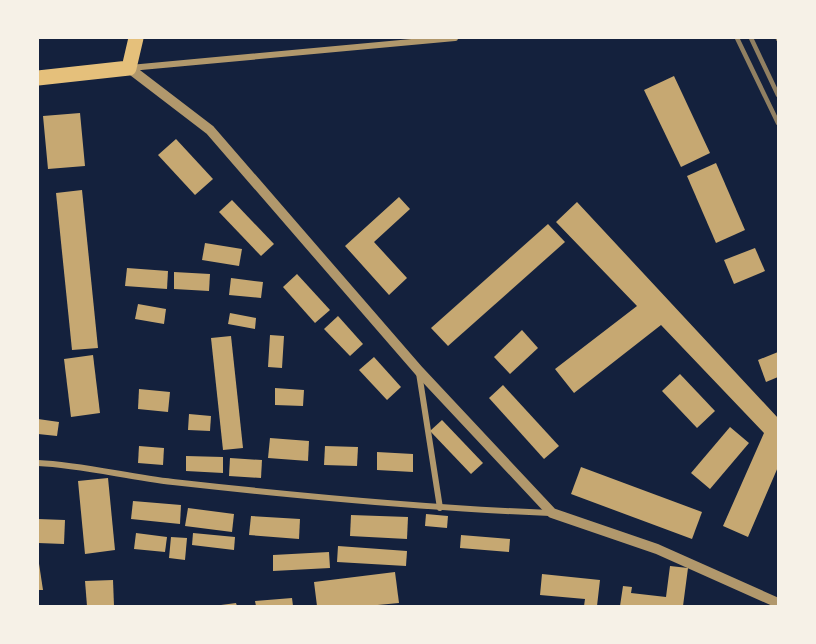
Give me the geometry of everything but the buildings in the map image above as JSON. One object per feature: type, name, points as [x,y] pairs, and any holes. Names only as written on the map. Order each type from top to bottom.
[{"type":"main road","points":[[38,78],[129,68],[136,38]]},
{"type":"street","points":[[129,68],[455,38]]},
{"type":"street","points":[[129,68],[210,130],[419,371],[552,513]]},
{"type":"street","points":[[419,371],[440,508]]},
{"type":"street","points":[[38,462],[63,464],[126,477],[281,494],[440,508],[552,513],[657,549],[778,603]]},
{"type":"railway","points":[[737,38],[778,123]]},
{"type":"railway","points":[[751,38],[778,95]]}]
